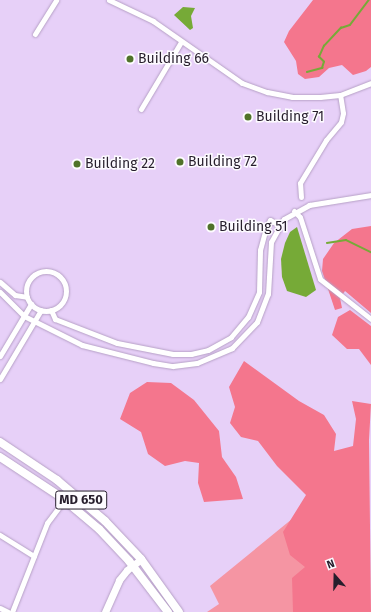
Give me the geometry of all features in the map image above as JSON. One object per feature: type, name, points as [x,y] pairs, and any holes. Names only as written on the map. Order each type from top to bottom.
[{"type":"main road","points":[[0,435],[2,443]]},
{"type":"main road","name":"MD 650","points":[[2,443],[40,467],[105,521],[141,559],[179,612]]},
{"type":"main road","name":"MD 650","points":[[0,457],[64,499],[99,529],[133,565],[168,612]]},
{"type":"street","points":[[35,34],[56,0]]},
{"type":"street","points":[[109,0],[153,20],[181,42],[242,83],[261,90],[292,97],[340,95],[371,83]]},
{"type":"street","points":[[141,109],[181,42]]},
{"type":"street","points":[[301,197],[300,183],[326,140],[341,122],[343,113],[340,95]]},
{"type":"street","points":[[0,292],[24,316],[82,345],[135,360],[173,366],[193,364],[215,358],[244,338],[263,310],[269,289],[270,248],[279,225],[294,211],[313,204],[371,195]]},
{"type":"street","points":[[294,211],[300,217],[320,279],[371,319]]},
{"type":"street","points":[[51,310],[55,319],[117,343],[173,354],[191,354],[208,350],[230,337],[248,317],[259,292],[263,237],[270,220],[279,225]]},
{"type":"street","points":[[44,271],[55,272],[63,280],[66,292],[62,303],[51,310],[42,310],[31,304],[27,297],[27,287],[34,276],[44,271]]},
{"type":"street","points":[[0,282],[15,295],[27,297]]},
{"type":"street","points":[[0,356],[31,304]]},
{"type":"street","points":[[0,379],[42,310]]},
{"type":"street","points":[[12,612],[47,523],[70,492]]},
{"type":"street","points":[[0,535],[34,556]]},
{"type":"street","points":[[105,612],[118,580],[141,559]]},
{"type":"street","points":[[0,608],[8,612]]},
{"type":"shaded area","points":[[313,0],[371,0],[371,67],[366,71],[353,75],[342,65],[329,68],[319,77],[305,79],[298,74],[296,61],[284,42],[289,31]]},
{"type":"shaded area","points":[[183,7],[195,8],[191,16],[193,28],[190,30],[174,15]]},
{"type":"shaded area","points":[[371,226],[371,313],[345,291],[340,298],[342,308],[335,310],[322,271],[323,259],[334,243],[352,229]]},
{"type":"shaded area","points":[[297,227],[316,290],[306,297],[287,291],[282,277],[281,259],[285,243],[290,232]]},
{"type":"shaded area","points":[[350,310],[371,326],[371,365],[359,349],[347,349],[332,335],[338,317]]},
{"type":"shaded area","points":[[244,361],[299,401],[324,415],[336,434],[334,451],[353,446],[356,419],[352,401],[371,404],[369,440],[371,612],[293,612],[292,578],[305,567],[290,555],[283,532],[306,495],[277,466],[258,441],[241,437],[230,423],[235,407],[229,387]]},
{"type":"shaded area","points":[[147,382],[171,383],[194,400],[219,431],[222,457],[236,477],[243,499],[204,502],[198,483],[199,463],[185,461],[165,466],[148,454],[141,432],[120,419],[130,393]]},
{"type":"shaded area","points":[[325,492],[371,612],[207,612],[219,604],[210,586]]},
{"type":"waterway","points":[[307,72],[322,68],[324,62],[319,57],[324,46],[341,28],[350,25],[369,0]]},
{"type":"waterway","points":[[327,243],[346,240],[371,252]]},
{"type":"place","name":"Building 66","points":[[130,59]]},
{"type":"place","name":"Building 71","points":[[248,117]]},
{"type":"place","name":"Building 72","points":[[180,162]]},
{"type":"place","name":"Building 22","points":[[77,164]]},
{"type":"place","name":"Building 51","points":[[211,227]]}]
